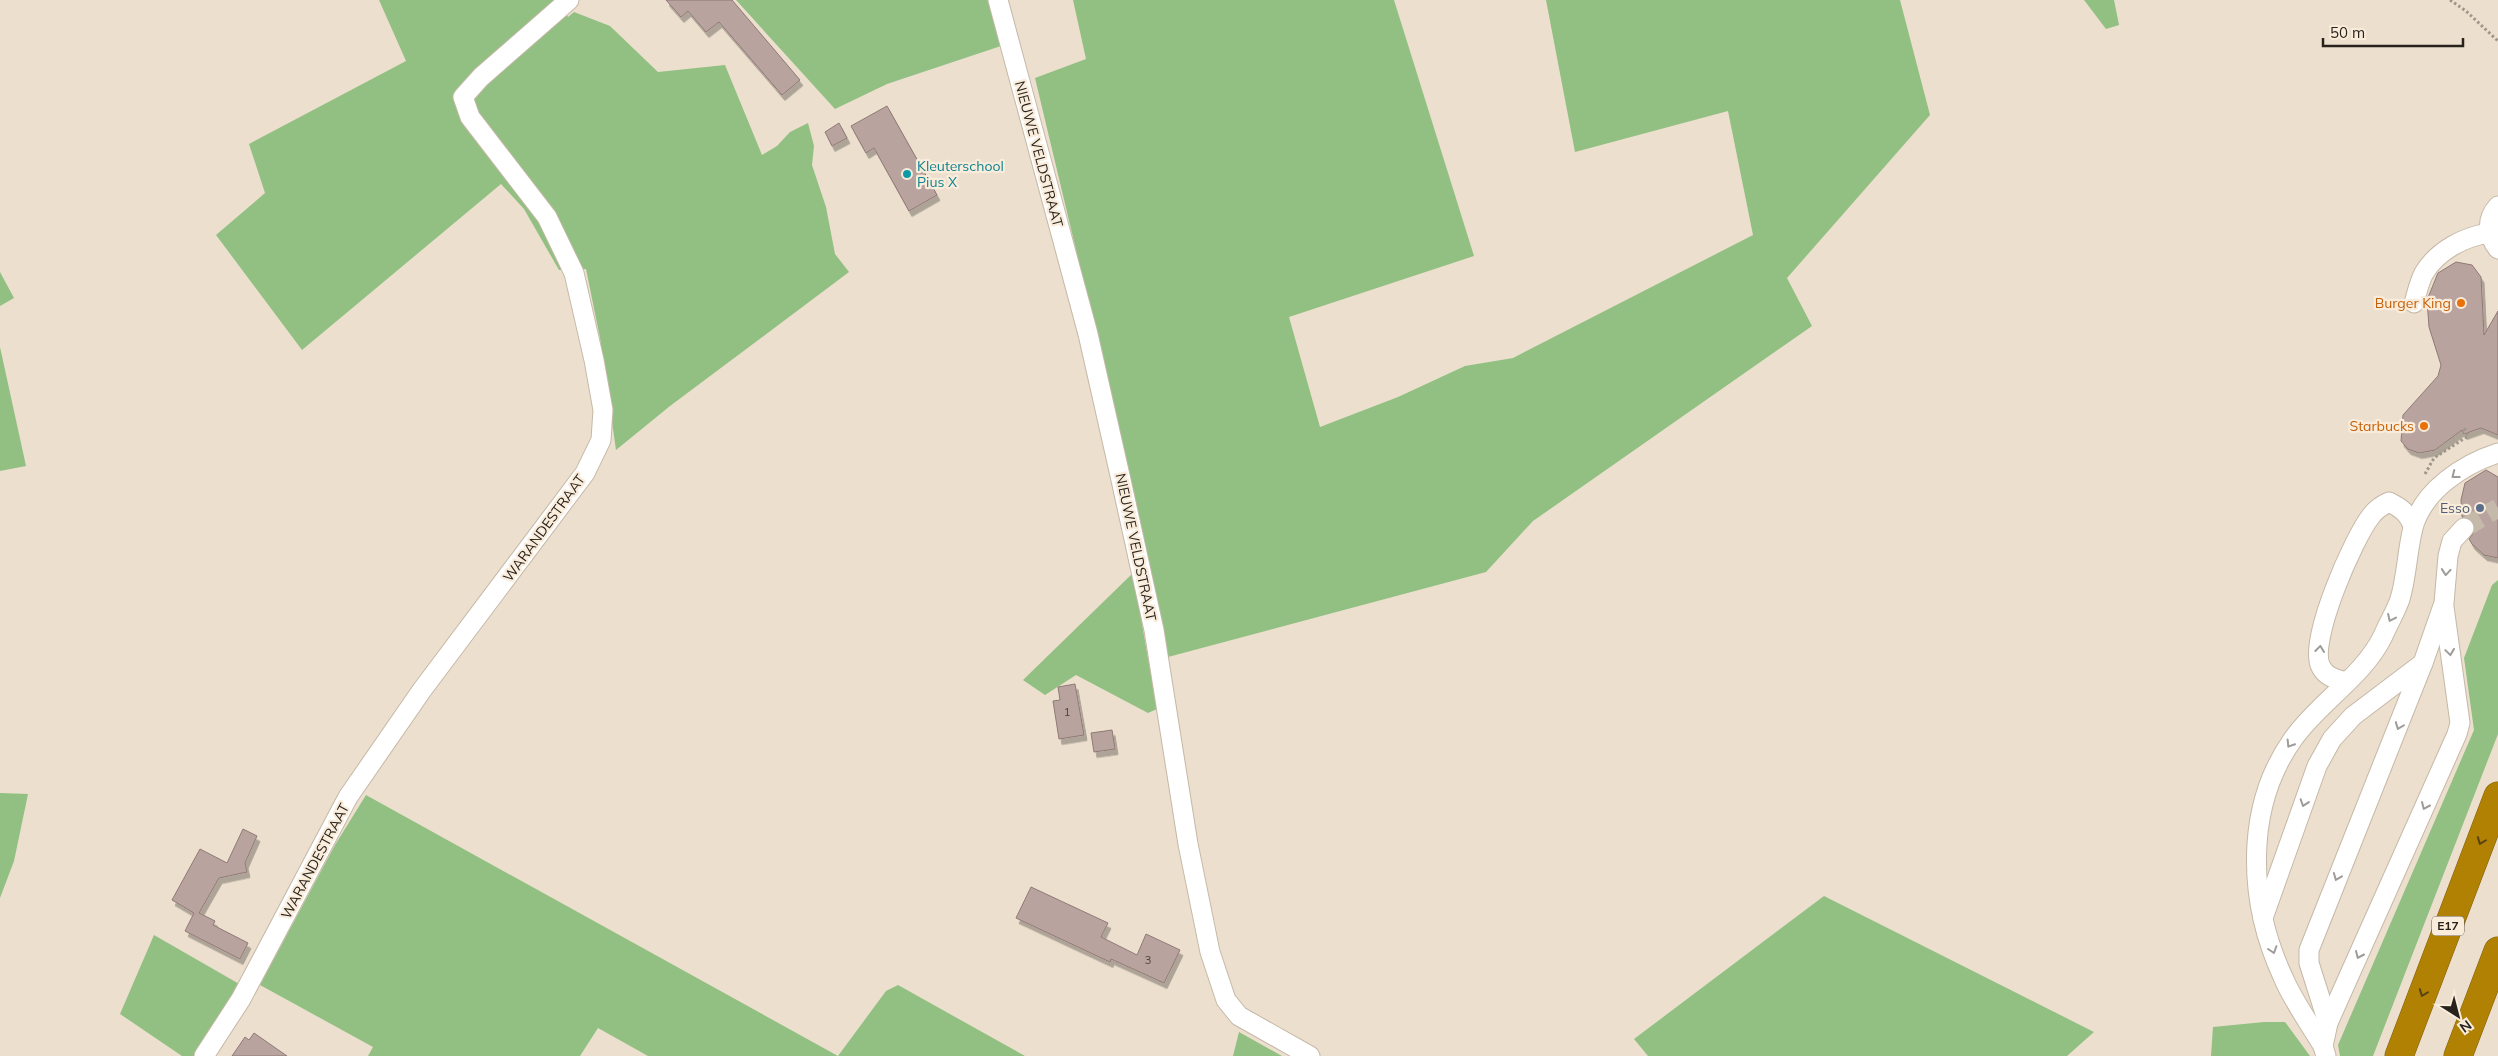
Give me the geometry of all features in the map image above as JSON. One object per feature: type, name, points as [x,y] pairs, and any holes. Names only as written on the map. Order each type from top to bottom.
[{"type":"highway","name":"E17","points":[[2399,1056],[2498,796]]},
{"type":"highway","points":[[2458,1056],[2498,951]]},
{"type":"street","name":"WARANDESTRAAT","points":[[204,1056],[241,999],[348,797],[422,690],[586,473],[601,440],[603,410],[574,273],[547,217],[470,117],[462,97],[481,77],[570,0]]},
{"type":"street","name":"NIEUWE VELDSTRAAT","points":[[998,0],[1088,334],[1119,471],[1154,630],[1188,844],[1210,952],[1226,1000],[1239,1016],[1310,1056]]},
{"type":"street","points":[[2414,303],[2423,274],[2436,258],[2467,239],[2494,241],[2491,215],[2498,206]]},
{"type":"street","points":[[2324,1051],[2282,977],[2263,918],[2258,892],[2256,856],[2260,812],[2274,772],[2293,739],[2378,645],[2400,599],[2414,526],[2426,503],[2439,488],[2459,471],[2480,459],[2498,452]]},
{"type":"street","points":[[2346,682],[2330,678],[2320,666],[2318,656],[2322,631],[2340,573],[2370,517],[2378,508],[2389,502],[2397,506],[2409,516],[2414,526]]},
{"type":"street","points":[[2324,1051],[2328,1023],[2457,734],[2460,723],[2444,603],[2448,556],[2452,541],[2464,528]]},
{"type":"street","points":[[2328,1023],[2309,963],[2309,950],[2423,664],[2444,603]]},
{"type":"street","points":[[2263,918],[2317,766],[2332,739],[2353,716],[2423,664]]},
{"type":"path","points":[[2450,0],[2466,11],[2498,41]]},
{"type":"green space","points":[[379,0],[560,0],[568,17],[574,12],[610,26],[658,72],[725,65],[762,155],[777,146],[790,132],[808,123],[814,146],[812,165],[826,207],[835,254],[849,272],[670,406],[616,450],[600,338],[586,269],[559,270],[524,209],[501,184],[302,350],[216,235],[265,193],[249,144],[406,61]]},
{"type":"green space","points":[[736,0],[988,0],[1001,46],[887,84],[835,109]]},
{"type":"green space","points":[[1073,0],[1394,0],[1474,256],[1289,317],[1320,427],[1398,397],[1465,366],[1513,358],[1753,235],[1728,111],[1575,152],[1546,0],[1900,0],[1930,115],[1787,278],[1812,326],[1533,521],[1486,572],[1168,657],[1104,367],[1035,78],[1086,59]]},
{"type":"green space","points":[[2084,0],[2114,0],[2119,25],[2106,29]]},
{"type":"green space","points":[[0,272],[14,298],[0,306]]},
{"type":"green space","points":[[0,347],[26,466],[0,471]]},
{"type":"green space","points":[[1133,573],[1157,709],[1148,713],[1076,675],[1045,695],[1023,680]]},
{"type":"green space","points":[[2498,580],[2498,734],[2373,1056],[2340,1056],[2338,1045],[2474,730],[2464,658],[2492,585]]},
{"type":"green space","points":[[0,793],[28,794],[14,861],[0,898]]},
{"type":"green space","points":[[366,795],[838,1056],[648,1056],[598,1028],[580,1056],[368,1056],[373,1047],[260,985],[335,845]]},
{"type":"green space","points":[[1824,896],[2094,1032],[2067,1056],[1648,1056],[1634,1039]]},
{"type":"green space","points":[[154,935],[241,985],[194,1056],[182,1056],[120,1014]]},
{"type":"green space","points":[[898,985],[1025,1056],[838,1056],[886,991]]},
{"type":"green space","points":[[2285,1022],[2310,1056],[2211,1056],[2213,1027]]},
{"type":"green space","points":[[1239,1032],[1282,1056],[1233,1056]]},
{"type":"building","points":[[666,0],[732,0],[800,80],[782,95],[719,22],[706,32],[688,11],[681,17]]},
{"type":"building","name":"Kleuterschool Pius X","points":[[887,106],[937,195],[909,211],[874,148],[866,153],[851,126]]},
{"type":"building","points":[[839,123],[847,138],[832,146],[825,132]]},
{"type":"building","points":[[2456,262],[2472,265],[2481,277],[2484,335],[2498,311],[2498,435],[2481,428],[2464,434],[2462,430],[2435,450],[2419,453],[2408,449],[2401,441],[2403,415],[2438,376],[2441,365],[2429,327],[2427,300],[2438,273]]},
{"type":"building","name":"Esso","points":[[2486,470],[2498,477],[2498,558],[2484,555],[2472,544],[2469,539],[2475,531],[2475,524],[2471,519],[2462,517],[2461,500],[2465,483]]},
{"type":"building","points":[[1075,684],[1084,735],[1059,739],[1053,701],[1060,700],[1058,687]]},
{"type":"building","points":[[1112,730],[1115,749],[1094,752],[1091,733]]},
{"type":"building","points":[[243,829],[257,836],[245,863],[247,872],[219,878],[199,913],[215,921],[213,925],[248,943],[240,959],[185,931],[194,913],[172,900],[200,849],[227,863]]},
{"type":"building","points":[[1031,887],[1108,923],[1101,937],[1137,955],[1146,934],[1180,950],[1164,983],[1111,959],[1110,962],[1016,918]]},
{"type":"building","points":[[254,1033],[287,1056],[232,1056],[245,1037],[249,1040]]},
{"type":"tunnel","points":[[2464,528],[2498,508]]},
{"type":"place","name":"Kleuterschool Pius X","points":[[907,174]]},
{"type":"place","name":"Burger King","points":[[2461,303]]},
{"type":"place","name":"Starbucks","points":[[2424,426]]},
{"type":"place","name":"Esso","points":[[2480,508]]}]
